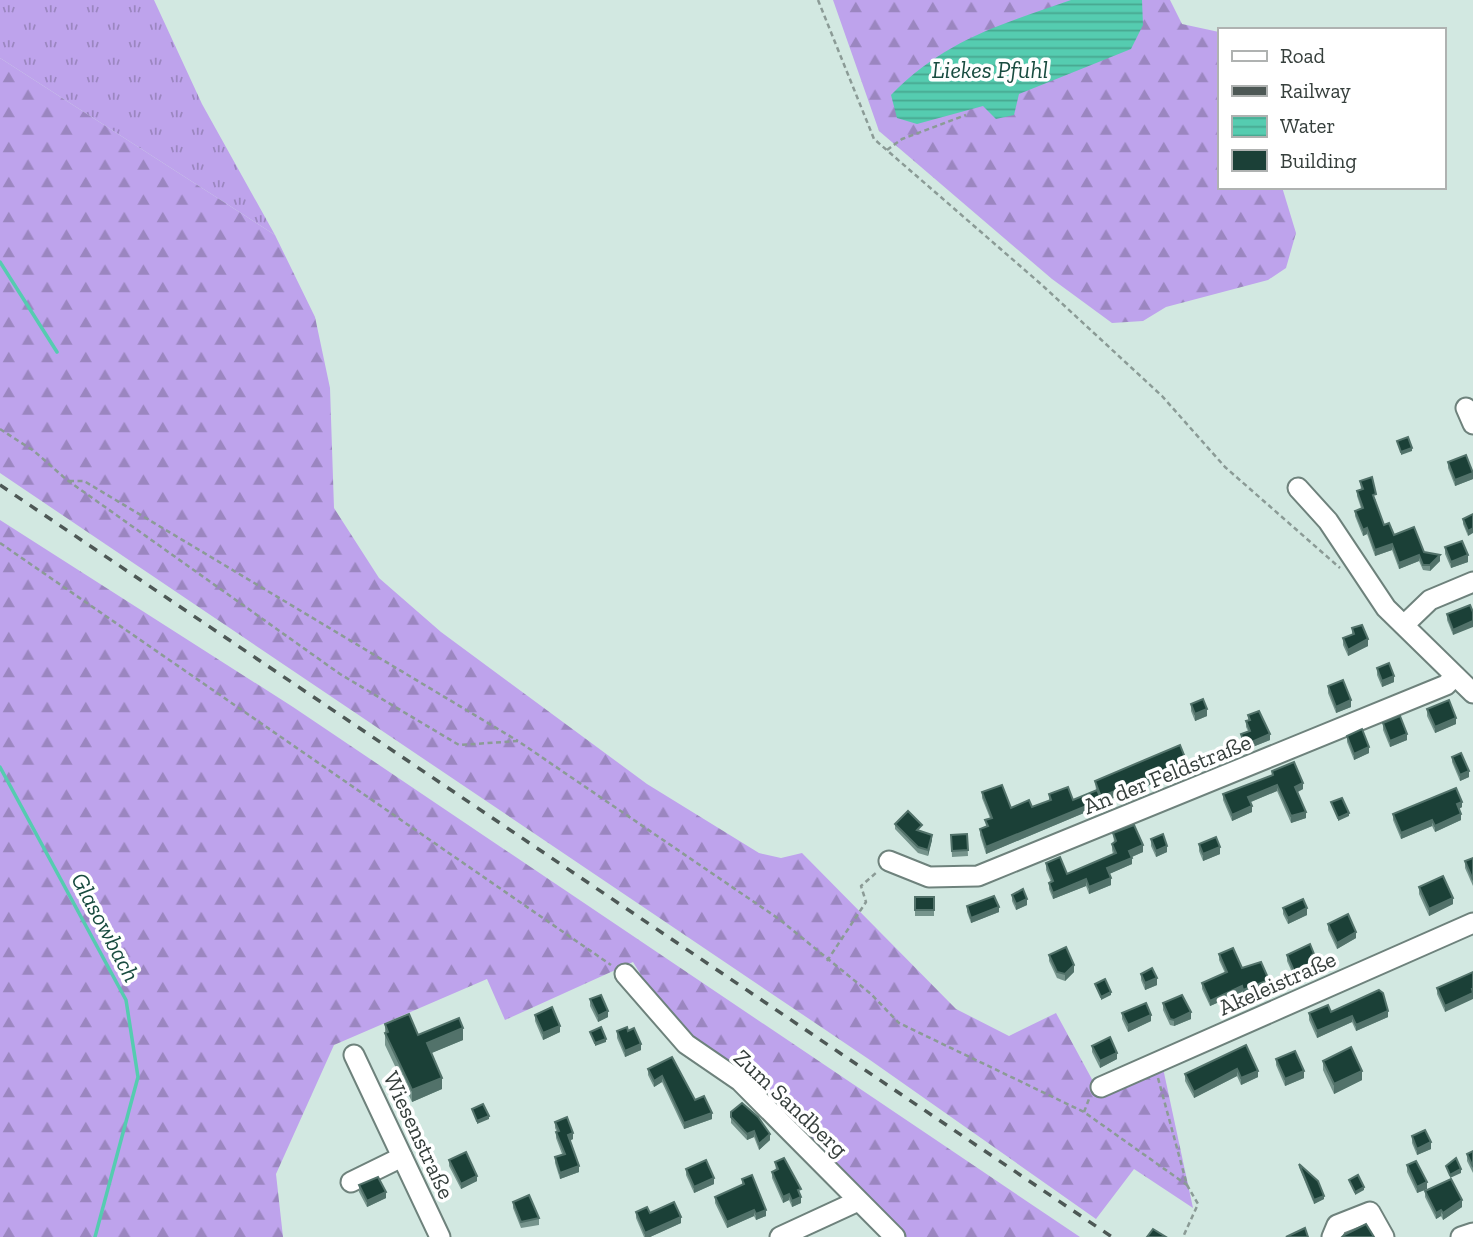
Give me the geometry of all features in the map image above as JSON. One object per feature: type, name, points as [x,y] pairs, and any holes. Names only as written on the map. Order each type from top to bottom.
[{"type":"street","points":[[1298,488],[1328,521],[1371,590],[1473,693]]},
{"type":"street","points":[[1405,625],[1430,600],[1473,582]]},
{"type":"street","name":"An der Feldstraße","points":[[888,861],[929,877],[978,876],[1446,685],[1455,676]]},
{"type":"street","name":"Akeleistraße","points":[[1101,1087],[1473,923]]},
{"type":"street","name":"Zum Sandberg","points":[[625,974],[686,1044],[740,1081],[895,1237]]},
{"type":"street","name":"Wiesenstraße","points":[[354,1055],[440,1237]]},
{"type":"street","points":[[351,1182],[402,1157]]},
{"type":"street","points":[[780,1237],[858,1201]]},
{"type":"street","points":[[1332,1237],[1337,1225],[1370,1212],[1384,1237]]},
{"type":"street","points":[[1461,1237],[1473,1233]]},
{"type":"path","points":[[818,0],[874,139],[1042,285],[1162,396],[1225,467],[1342,570]]},
{"type":"path","points":[[887,150],[902,139],[965,115]]},
{"type":"path","points":[[0,429],[34,451],[66,481],[340,674],[459,746],[518,741]]},
{"type":"path","points":[[66,481],[84,481],[518,741],[779,919],[827,961],[871,994],[899,1023],[1084,1112],[1187,1185]]},
{"type":"path","points":[[0,543],[625,974]]},
{"type":"path","points":[[827,961],[866,902],[861,886],[888,861]]},
{"type":"path","points":[[1154,1065],[1187,1185],[1198,1204],[1183,1237]]},
{"type":"green space","points":[[0,0],[154,0],[202,104],[275,235],[0,58]]},
{"type":"green space","points":[[833,0],[1170,0],[1182,24],[1218,32],[1218,189],[1283,189],[1296,233],[1286,268],[1268,280],[1166,307],[1143,321],[1112,323],[1052,279],[879,131]]},
{"type":"green space","points":[[0,58],[275,235],[315,317],[330,388],[334,508],[379,578],[441,632],[647,784],[759,853],[781,858],[802,853],[956,1009],[1009,1036],[1056,1013],[1100,1094],[1163,1068],[1193,1208],[1134,1169],[1096,1219],[870,1060],[0,473]]},
{"type":"green space","points":[[0,520],[293,707],[1080,1237],[902,1237],[670,1022],[633,962],[505,1020],[487,979],[334,1045],[276,1174],[283,1237],[0,1237]]},
{"type":"water","name":"Liekes Pfuhl","points":[[1071,0],[1142,0],[1143,25],[1131,49],[1019,94],[1014,115],[996,119],[983,106],[917,124],[897,118],[891,95],[932,60],[997,26]]},
{"type":"building","points":[[1408,437],[1412,448],[1401,452],[1397,441]]},
{"type":"building","points":[[1466,455],[1473,473],[1455,480],[1448,462]]},
{"type":"building","points":[[1372,477],[1376,494],[1373,495],[1384,525],[1389,523],[1394,535],[1414,527],[1424,552],[1440,555],[1430,565],[1423,565],[1419,555],[1399,563],[1392,544],[1375,550],[1367,528],[1363,530],[1355,511],[1363,508],[1357,491],[1363,489],[1360,481]]},
{"type":"building","points":[[1473,514],[1473,528],[1468,531],[1463,519]]},
{"type":"building","points":[[1462,541],[1468,555],[1451,562],[1445,547]]},
{"type":"building","points":[[1470,605],[1473,621],[1453,630],[1447,614]]},
{"type":"building","points":[[1362,625],[1368,639],[1348,650],[1343,638],[1354,634],[1352,628]]},
{"type":"building","points":[[1389,663],[1394,676],[1382,681],[1377,668]]},
{"type":"building","points":[[1343,680],[1351,700],[1336,707],[1328,686]]},
{"type":"building","points":[[1203,699],[1207,709],[1195,714],[1191,704]]},
{"type":"building","points":[[1449,700],[1456,718],[1435,727],[1427,709]]},
{"type":"building","points":[[1259,711],[1270,734],[1245,745],[1241,734],[1250,731],[1246,721],[1250,720],[1248,715]]},
{"type":"building","points":[[1400,716],[1407,734],[1390,741],[1383,723]]},
{"type":"building","points":[[1362,729],[1369,747],[1354,754],[1347,736]]},
{"type":"building","points":[[1180,745],[1186,760],[1134,786],[1136,792],[1127,796],[1124,787],[1101,797],[1095,781]]},
{"type":"building","points":[[1461,753],[1469,771],[1460,775],[1452,757]]},
{"type":"building","points":[[1294,762],[1303,783],[1295,787],[1306,812],[1291,816],[1277,785],[1248,797],[1252,806],[1232,815],[1223,794],[1273,775],[1272,771]]},
{"type":"building","points":[[1002,785],[1011,808],[1029,800],[1032,807],[1051,800],[1049,794],[1068,787],[1073,800],[1097,790],[1104,804],[1093,809],[1091,804],[986,847],[980,829],[988,826],[985,820],[992,818],[982,792]]},
{"type":"building","points":[[1456,788],[1462,802],[1457,804],[1461,814],[1435,826],[1432,820],[1401,833],[1393,814]]},
{"type":"building","points":[[1342,798],[1349,813],[1338,818],[1331,802]]},
{"type":"building","points":[[908,811],[922,825],[917,830],[932,835],[928,850],[918,847],[895,824]]},
{"type":"building","points":[[1134,825],[1143,845],[1129,851],[1132,858],[1107,868],[1111,878],[1089,887],[1086,879],[1053,893],[1049,883],[1053,881],[1046,863],[1060,857],[1067,874],[1116,853],[1112,844],[1116,841],[1113,833]]},
{"type":"building","points":[[967,834],[968,850],[952,851],[951,835]]},
{"type":"building","points":[[1163,834],[1167,846],[1156,851],[1151,839]]},
{"type":"building","points":[[1216,837],[1220,847],[1203,854],[1199,844]]},
{"type":"building","points":[[1473,858],[1473,880],[1465,861]]},
{"type":"building","points":[[1443,876],[1453,898],[1429,909],[1419,887]]},
{"type":"building","points":[[1023,889],[1027,899],[1016,904],[1012,895]]},
{"type":"building","points":[[994,896],[999,907],[971,918],[967,906]]},
{"type":"building","points":[[915,897],[934,897],[934,910],[915,910]]},
{"type":"building","points":[[1303,899],[1307,908],[1288,918],[1283,908]]},
{"type":"building","points":[[1348,914],[1356,932],[1337,943],[1328,924]]},
{"type":"building","points":[[1310,944],[1315,962],[1294,971],[1287,955]]},
{"type":"building","points":[[1066,947],[1074,965],[1065,974],[1057,972],[1049,955]]},
{"type":"building","points":[[1233,948],[1242,968],[1261,962],[1269,980],[1243,990],[1242,986],[1210,1001],[1202,983],[1227,972],[1219,954]]},
{"type":"building","points":[[1152,968],[1157,978],[1145,983],[1141,974]]},
{"type":"building","points":[[1473,972],[1473,993],[1445,1006],[1437,988]]},
{"type":"building","points":[[1105,979],[1111,992],[1101,997],[1095,984]]},
{"type":"building","points":[[1379,990],[1383,993],[1388,1011],[1356,1025],[1352,1016],[1317,1031],[1309,1013],[1328,1005],[1331,1012]]},
{"type":"building","points":[[601,995],[608,1011],[598,1016],[590,999]]},
{"type":"building","points":[[1182,995],[1191,1012],[1174,1020],[1170,1019],[1163,1003]]},
{"type":"building","points":[[1146,1003],[1151,1015],[1128,1025],[1122,1013]]},
{"type":"building","points":[[552,1007],[560,1026],[543,1033],[535,1015]]},
{"type":"building","points":[[409,1014],[418,1035],[459,1018],[463,1028],[427,1043],[442,1078],[412,1090],[385,1033],[388,1032],[385,1024]]},
{"type":"building","points":[[601,1027],[606,1039],[595,1043],[590,1032]]},
{"type":"building","points":[[627,1027],[628,1031],[634,1028],[641,1044],[625,1051],[617,1031]]},
{"type":"building","points":[[1110,1037],[1117,1053],[1100,1061],[1092,1046]]},
{"type":"building","points":[[1246,1045],[1258,1071],[1241,1078],[1237,1069],[1194,1092],[1185,1074]]},
{"type":"building","points":[[1351,1047],[1362,1071],[1334,1084],[1323,1061]]},
{"type":"building","points":[[1295,1051],[1304,1071],[1285,1079],[1276,1059]]},
{"type":"building","points":[[672,1057],[695,1100],[704,1096],[712,1113],[684,1123],[662,1076],[654,1081],[648,1069]]},
{"type":"building","points":[[742,1103],[758,1117],[770,1134],[759,1144],[754,1131],[747,1134],[731,1117],[731,1112]]},
{"type":"building","points":[[483,1104],[489,1116],[477,1121],[472,1109]]},
{"type":"building","points":[[567,1117],[573,1133],[568,1135],[579,1166],[560,1173],[555,1157],[565,1154],[555,1122]]},
{"type":"building","points":[[1425,1130],[1431,1142],[1417,1149],[1412,1136]]},
{"type":"building","points":[[1473,1151],[1473,1167],[1467,1154]]},
{"type":"building","points":[[466,1152],[477,1176],[461,1184],[449,1160]]},
{"type":"building","points":[[784,1158],[801,1189],[798,1190],[801,1197],[792,1201],[789,1194],[783,1197],[772,1172],[778,1169],[775,1162]]},
{"type":"building","points":[[1456,1158],[1461,1169],[1450,1175],[1446,1166]]},
{"type":"building","points":[[706,1160],[714,1178],[694,1187],[686,1169]]},
{"type":"building","points":[[1416,1161],[1427,1182],[1417,1187],[1407,1165]]},
{"type":"building","points":[[1299,1164],[1318,1181],[1324,1196],[1314,1200]]},
{"type":"building","points":[[752,1175],[766,1210],[756,1214],[754,1210],[727,1222],[715,1197],[744,1184],[742,1179]]},
{"type":"building","points":[[1358,1175],[1364,1187],[1355,1192],[1349,1180]]},
{"type":"building","points":[[378,1177],[386,1192],[367,1201],[359,1185]]},
{"type":"building","points":[[1451,1179],[1462,1200],[1443,1213],[1441,1210],[1436,1213],[1425,1191]]},
{"type":"building","points":[[529,1195],[539,1218],[521,1222],[513,1202]]},
{"type":"building","points":[[674,1202],[681,1217],[645,1233],[636,1212],[647,1207],[650,1213]]},
{"type":"building","points":[[1366,1224],[1374,1237],[1342,1237],[1344,1235]]},
{"type":"building","points":[[1305,1228],[1308,1237],[1286,1237]]},
{"type":"building","points":[[1153,1229],[1166,1237],[1147,1237]]},
{"type":"waterway","points":[[0,262],[57,352]]},
{"type":"waterway","name":"Glasowbach","points":[[0,767],[126,1000],[138,1077],[95,1237]]},
{"type":"railway","points":[[0,485],[1112,1237]]}]
